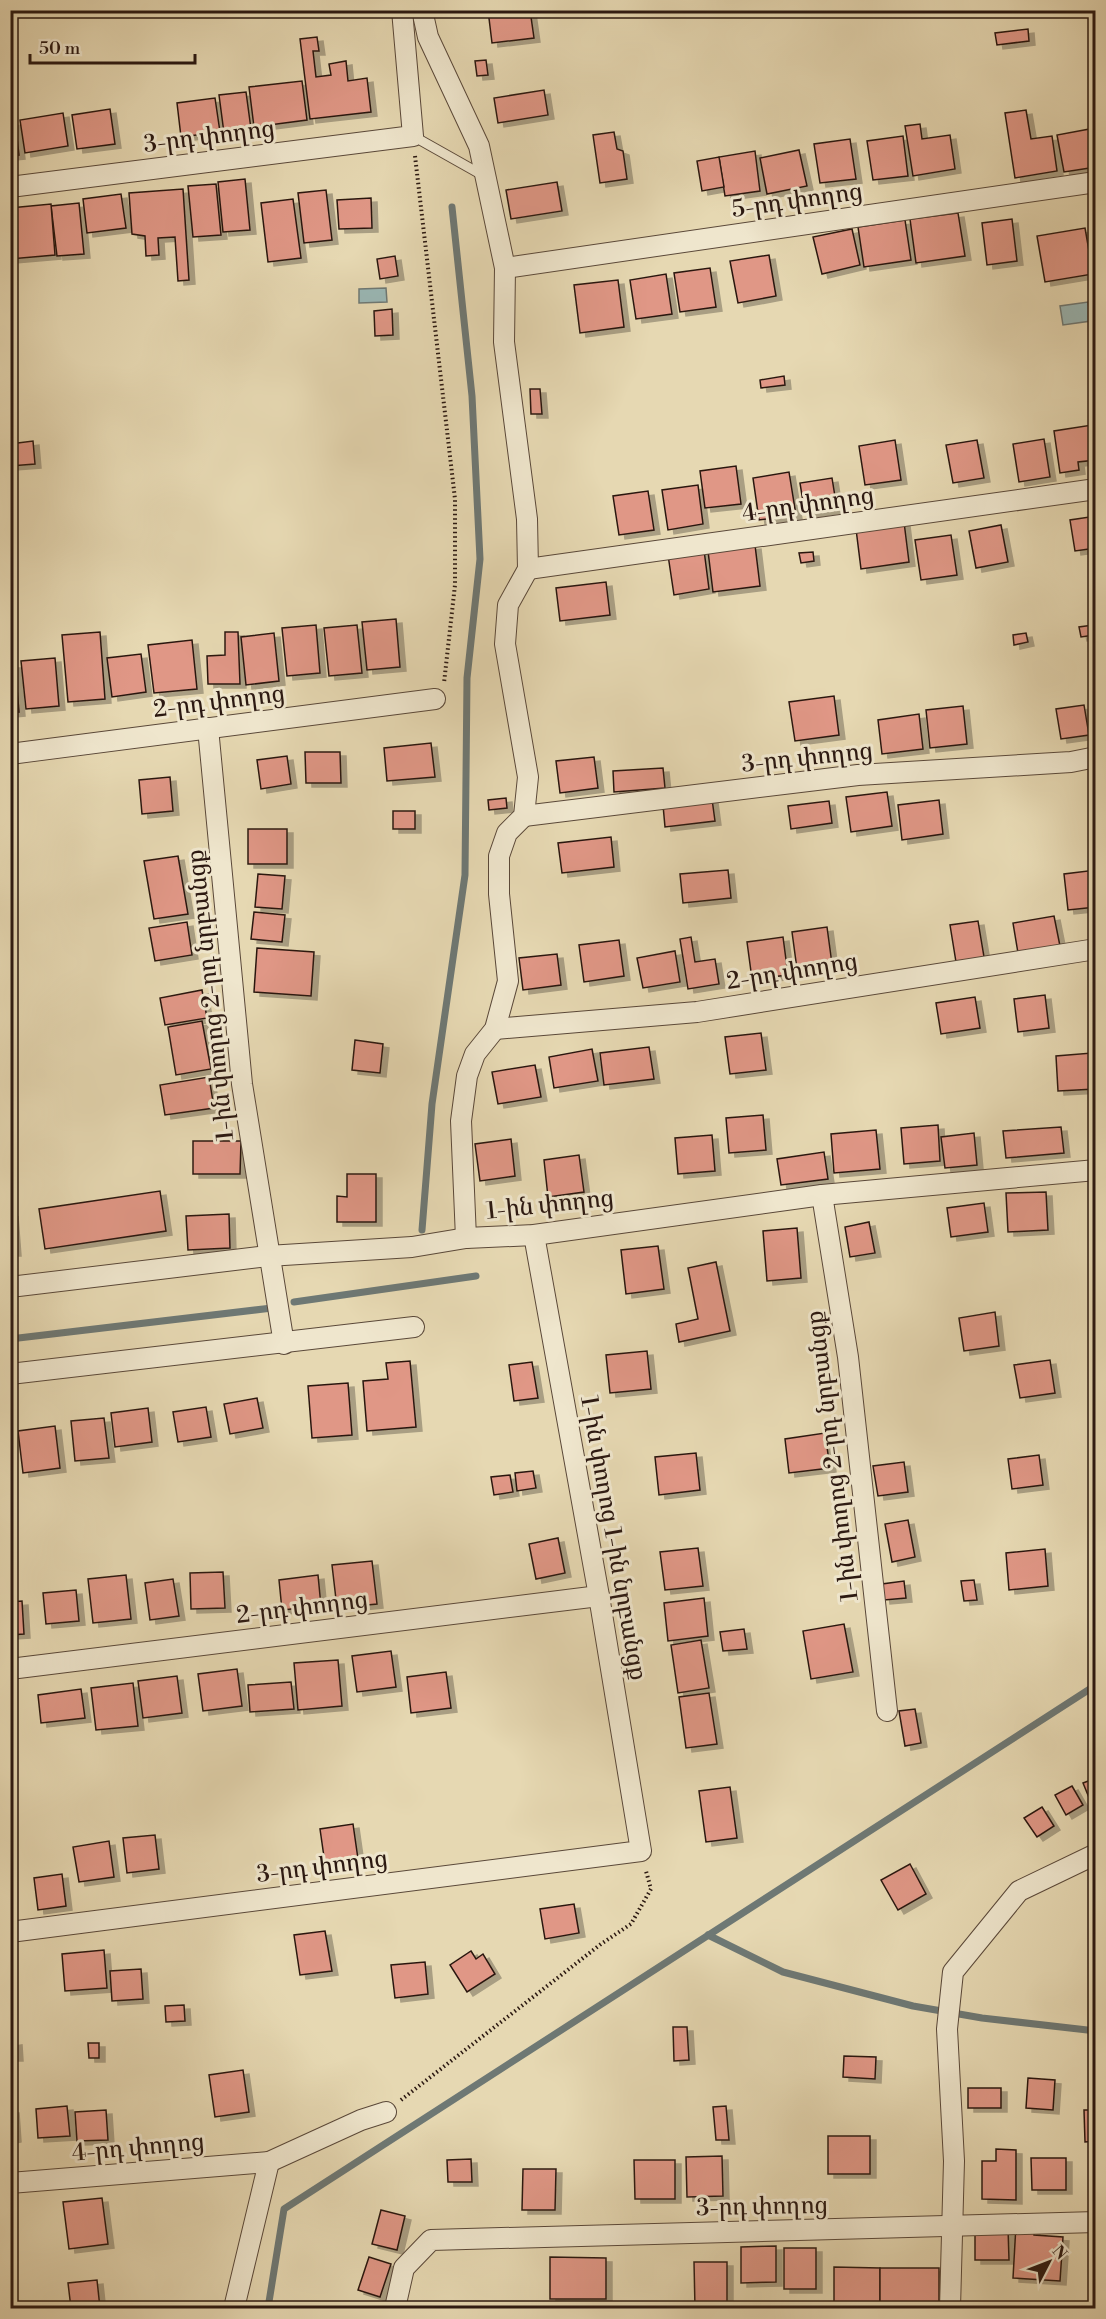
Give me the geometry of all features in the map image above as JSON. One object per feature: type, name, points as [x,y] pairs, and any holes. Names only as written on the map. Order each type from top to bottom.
[{"type":"street","points":[[402,10],[413,136]]},
{"type":"street","points":[[422,10],[428,37],[479,146],[506,268],[504,342],[527,519],[528,569],[508,605],[505,644],[528,777],[524,816],[507,833],[499,856],[499,894],[508,981],[495,1029],[475,1054],[467,1076],[461,1121],[466,1238]]},
{"type":"street","name":"3-րդ փողոց","points":[[10,187],[413,136]]},
{"type":"street","name":"5-րդ փողոց","points":[[506,268],[1095,182]]},
{"type":"street","name":"4-րդ փողոց","points":[[528,569],[1095,489]]},
{"type":"street","name":"2-րդ փողոց","points":[[10,754],[435,699]]},
{"type":"street","name":"1-ին փողոց 2-րդ նրբանցք","points":[[208,728],[242,1084],[284,1344]]},
{"type":"street","name":"3-րդ փողոց","points":[[524,816],[858,775],[1071,762],[1095,757]]},
{"type":"street","name":"2-րդ փողոց","points":[[495,1029],[697,1012],[1095,949]]},
{"type":"street","name":"1-ին փողոց","points":[[10,1287],[268,1256],[412,1247],[466,1238],[534,1235],[822,1195],[1095,1170]]},
{"type":"street","name":"1-ին փողոց 2-րդ նրբանցք","points":[[822,1195],[848,1357],[887,1712]]},
{"type":"street","name":"1-ին փողոց 1-ին նրբանցք","points":[[534,1235],[599,1596],[640,1851]]},
{"type":"street","points":[[10,1374],[284,1344],[414,1327]]},
{"type":"street","name":"2-րդ փողոց","points":[[10,1669],[599,1596]]},
{"type":"street","name":"3-րդ փողոց","points":[[10,1932],[640,1851]]},
{"type":"street","points":[[950,2308],[954,2161],[947,2029],[953,1972],[1018,1891],[1095,1854]]},
{"type":"street","name":"4-րդ փողոց","points":[[10,2183],[269,2162],[361,2120],[386,2112]]},
{"type":"street","points":[[234,2308],[269,2162]]},
{"type":"street","name":"3-րդ փողոց","points":[[395,2308],[404,2268],[431,2240],[1095,2222]]},
{"type":"lane","points":[[413,136],[486,177]]},
{"type":"path","points":[[413,136],[455,499],[455,585],[443,688],[435,699]]},
{"type":"path","points":[[386,2112],[601,1944],[632,1924],[651,1888],[640,1851]]},
{"type":"water","points":[[386,288],[387,302],[359,303],[359,289]]},
{"type":"water","points":[[1088,302],[1091,321],[1063,325],[1060,306]]},
{"type":"building","points":[[488,10],[530,10],[534,38],[492,43]]},
{"type":"building","points":[[1028,29],[1029,41],[997,45],[995,33]]},
{"type":"building","points":[[317,37],[319,51],[313,51],[316,77],[331,75],[329,64],[346,61],[348,81],[367,78],[371,112],[310,119],[300,39]]},
{"type":"building","points":[[486,60],[488,75],[477,76],[475,61]]},
{"type":"building","points":[[302,81],[307,120],[254,127],[249,87]]},
{"type":"building","points":[[544,90],[548,115],[498,123],[494,98]]},
{"type":"building","points":[[246,92],[251,129],[224,133],[219,95]]},
{"type":"building","points":[[215,98],[220,132],[181,137],[177,103]]},
{"type":"building","points":[[110,109],[115,144],[77,149],[72,115]]},
{"type":"building","points":[[1026,110],[1031,139],[1052,136],[1057,171],[1015,178],[1005,113]]},
{"type":"building","points":[[63,113],[68,146],[25,153],[20,120]]},
{"type":"building","points":[[15,121],[19,155],[10,156],[10,122]]},
{"type":"building","points":[[920,124],[922,139],[950,135],[955,169],[913,176],[905,126]]},
{"type":"building","points":[[1095,128],[1096,167],[1064,172],[1057,135]]},
{"type":"building","points":[[614,132],[617,149],[623,151],[627,179],[600,183],[593,135]]},
{"type":"building","points":[[903,136],[908,176],[873,180],[867,141]]},
{"type":"building","points":[[850,139],[856,179],[820,183],[814,144]]},
{"type":"building","points":[[799,150],[807,186],[767,194],[760,158]]},
{"type":"building","points":[[755,151],[760,191],[725,196],[719,157]]},
{"type":"building","points":[[719,157],[724,187],[702,191],[697,161]]},
{"type":"building","points":[[245,179],[250,230],[223,232],[218,182]]},
{"type":"building","points":[[557,182],[562,211],[511,219],[506,190]]},
{"type":"building","points":[[216,184],[221,235],[193,237],[188,186]]},
{"type":"building","points":[[183,189],[189,280],[178,281],[175,237],[158,238],[159,255],[146,256],[145,236],[132,234],[129,193]]},
{"type":"building","points":[[326,190],[332,240],[304,243],[298,193]]},
{"type":"building","points":[[121,194],[126,228],[87,233],[83,199]]},
{"type":"building","points":[[371,198],[372,228],[339,229],[337,200]]},
{"type":"building","points":[[293,199],[301,258],[268,262],[261,203]]},
{"type":"building","points":[[79,203],[84,254],[57,256],[51,206]]},
{"type":"building","points":[[51,204],[55,255],[10,259],[10,208]]},
{"type":"building","points":[[958,213],[965,256],[916,263],[910,219]]},
{"type":"building","points":[[1012,219],[1017,261],[987,265],[982,223]]},
{"type":"building","points":[[905,220],[911,260],[864,267],[858,227]]},
{"type":"building","points":[[1085,228],[1093,274],[1045,282],[1037,236]]},
{"type":"building","points":[[852,229],[860,265],[822,274],[813,237]]},
{"type":"building","points":[[769,255],[776,296],[738,303],[730,261]]},
{"type":"building","points":[[395,256],[398,276],[380,279],[377,259]]},
{"type":"building","points":[[710,268],[716,307],[680,312],[674,273]]},
{"type":"building","points":[[666,274],[672,314],[636,319],[630,280]]},
{"type":"building","points":[[618,280],[624,327],[580,333],[574,285]]},
{"type":"building","points":[[392,309],[393,335],[375,336],[374,311]]},
{"type":"building","points":[[784,376],[785,385],[761,388],[760,380]]},
{"type":"building","points":[[530,389],[540,389],[542,414],[531,414]]},
{"type":"building","points":[[1092,425],[1096,460],[1078,462],[1079,470],[1060,473],[1054,431]]},
{"type":"building","points":[[1044,439],[1050,477],[1019,482],[1013,444]]},
{"type":"building","points":[[895,440],[901,480],[865,485],[859,446]]},
{"type":"building","points":[[977,440],[984,478],[953,483],[946,445]]},
{"type":"building","points":[[33,441],[35,464],[10,466],[10,444]]},
{"type":"building","points":[[736,466],[741,504],[705,508],[700,471]]},
{"type":"building","points":[[789,472],[796,515],[759,520],[753,478]]},
{"type":"building","points":[[832,478],[837,509],[805,514],[800,483]]},
{"type":"building","points":[[698,485],[703,524],[668,530],[662,490]]},
{"type":"building","points":[[648,491],[654,530],[619,535],[613,496]]},
{"type":"building","points":[[1096,516],[1096,548],[1075,551],[1070,520]]},
{"type":"building","points":[[904,522],[909,562],[861,569],[856,529]]},
{"type":"building","points":[[1001,525],[1008,562],[976,568],[969,531]]},
{"type":"building","points":[[951,535],[957,575],[921,580],[915,540]]},
{"type":"building","points":[[755,545],[760,586],[713,592],[708,551]]},
{"type":"building","points":[[704,550],[709,589],[674,595],[668,555]]},
{"type":"building","points":[[813,552],[814,561],[801,563],[799,553]]},
{"type":"building","points":[[606,582],[610,615],[560,621],[556,588]]},
{"type":"building","points":[[396,619],[400,667],[367,670],[362,622]]},
{"type":"building","points":[[316,625],[320,673],[287,676],[282,628]]},
{"type":"building","points":[[357,625],[362,673],[329,676],[324,628]]},
{"type":"building","points":[[1093,625],[1094,635],[1081,637],[1079,627]]},
{"type":"building","points":[[100,632],[105,699],[68,702],[62,635]]},
{"type":"building","points":[[225,632],[238,632],[240,684],[208,684],[207,656],[225,655]]},
{"type":"building","points":[[274,633],[279,681],[246,685],[241,637]]},
{"type":"building","points":[[1026,633],[1028,642],[1014,645],[1013,635]]},
{"type":"building","points":[[192,640],[197,689],[154,693],[148,645]]},
{"type":"building","points":[[141,654],[146,692],[112,697],[107,658]]},
{"type":"building","points":[[55,658],[59,706],[26,709],[21,661]]},
{"type":"building","points":[[10,664],[15,664],[19,712],[10,713]]},
{"type":"building","points":[[834,696],[839,735],[795,741],[789,702]]},
{"type":"building","points":[[1084,705],[1089,735],[1061,739],[1056,709]]},
{"type":"building","points":[[963,706],[967,744],[930,748],[926,710]]},
{"type":"building","points":[[919,714],[923,749],[882,754],[878,720]]},
{"type":"building","points":[[431,743],[435,777],[387,781],[384,748]]},
{"type":"building","points":[[305,752],[340,752],[341,783],[306,783]]},
{"type":"building","points":[[287,756],[291,784],[261,789],[257,760]]},
{"type":"building","points":[[594,757],[598,788],[560,793],[556,761]]},
{"type":"building","points":[[663,768],[665,788],[614,792],[613,771]]},
{"type":"building","points":[[170,777],[173,811],[142,814],[139,780]]},
{"type":"building","points":[[887,792],[892,826],[851,832],[846,797]]},
{"type":"building","points":[[506,798],[507,808],[489,810],[488,800]]},
{"type":"building","points":[[712,799],[715,821],[665,827],[663,805]]},
{"type":"building","points":[[939,800],[943,834],[902,840],[898,805]]},
{"type":"building","points":[[829,801],[832,823],[791,829],[788,806]]},
{"type":"building","points":[[393,811],[415,811],[415,829],[393,829]]},
{"type":"building","points":[[248,829],[287,829],[287,864],[248,864]]},
{"type":"building","points":[[611,837],[614,867],[562,873],[558,843]]},
{"type":"building","points":[[178,856],[188,914],[154,919],[144,861]]},
{"type":"building","points":[[728,870],[731,898],[683,903],[680,874]]},
{"type":"building","points":[[1096,870],[1096,907],[1068,910],[1064,874]]},
{"type":"building","points":[[258,874],[285,876],[282,909],[255,907]]},
{"type":"building","points":[[254,912],[285,915],[282,942],[251,939]]},
{"type":"building","points":[[1054,916],[1060,946],[1018,953],[1013,923]]},
{"type":"building","points":[[978,921],[984,957],[956,962],[950,925]]},
{"type":"building","points":[[187,922],[192,955],[155,961],[149,928]]},
{"type":"building","points":[[827,927],[832,964],[797,969],[792,932]]},
{"type":"building","points":[[691,937],[695,962],[715,959],[719,984],[688,989],[680,939]]},
{"type":"building","points":[[783,937],[788,975],[752,979],[747,942]]},
{"type":"building","points":[[619,940],[624,976],[584,982],[579,945]]},
{"type":"building","points":[[257,948],[314,952],[311,996],[254,992]]},
{"type":"building","points":[[675,951],[680,982],[643,988],[637,958]]},
{"type":"building","points":[[557,954],[561,985],[523,990],[519,958]]},
{"type":"building","points":[[202,990],[207,1018],[165,1025],[160,998]]},
{"type":"building","points":[[1045,995],[1049,1028],[1018,1032],[1014,999]]},
{"type":"building","points":[[975,997],[980,1028],[941,1034],[936,1003]]},
{"type":"building","points":[[202,1021],[211,1069],[176,1075],[168,1027]]},
{"type":"building","points":[[761,1033],[766,1070],[730,1074],[725,1037]]},
{"type":"building","points":[[355,1040],[383,1044],[380,1073],[352,1070]]},
{"type":"building","points":[[649,1047],[654,1079],[604,1085],[600,1053]]},
{"type":"building","points":[[592,1049],[598,1081],[554,1088],[549,1057]]},
{"type":"building","points":[[1092,1053],[1095,1089],[1058,1091],[1056,1056]]},
{"type":"building","points":[[535,1065],[541,1097],[498,1104],[492,1072]]},
{"type":"building","points":[[209,1077],[214,1108],[165,1115],[160,1085]]},
{"type":"building","points":[[763,1115],[766,1150],[729,1153],[726,1118]]},
{"type":"building","points":[[938,1125],[940,1161],[904,1164],[901,1128]]},
{"type":"building","points":[[1061,1127],[1064,1153],[1006,1158],[1003,1131]]},
{"type":"building","points":[[876,1130],[880,1169],[834,1173],[831,1134]]},
{"type":"building","points":[[974,1133],[977,1165],[945,1168],[941,1137]]},
{"type":"building","points":[[712,1135],[715,1171],[678,1174],[675,1138]]},
{"type":"building","points":[[511,1139],[515,1176],[480,1181],[475,1144]]},
{"type":"building","points":[[193,1141],[241,1141],[240,1174],[193,1174]]},
{"type":"building","points":[[824,1152],[828,1179],[781,1185],[777,1159]]},
{"type":"building","points":[[579,1155],[584,1192],[548,1197],[544,1160]]},
{"type":"building","points":[[347,1174],[376,1174],[376,1222],[337,1222],[337,1196],[347,1197]]},
{"type":"building","points":[[160,1191],[166,1231],[45,1249],[39,1209]]},
{"type":"building","points":[[1046,1192],[1048,1230],[1008,1232],[1006,1193]]},
{"type":"building","points":[[984,1203],[988,1232],[951,1237],[947,1208]]},
{"type":"building","points":[[12,1213],[15,1252],[10,1252],[10,1214]]},
{"type":"building","points":[[229,1214],[230,1248],[188,1250],[186,1216]]},
{"type":"building","points":[[869,1222],[875,1253],[850,1257],[845,1227]]},
{"type":"building","points":[[797,1228],[801,1278],[767,1281],[763,1231]]},
{"type":"building","points":[[658,1246],[664,1289],[626,1294],[621,1250]]},
{"type":"building","points":[[716,1262],[730,1331],[679,1342],[676,1324],[698,1319],[688,1268]]},
{"type":"building","points":[[995,1312],[999,1346],[964,1351],[959,1318]]},
{"type":"building","points":[[647,1351],[651,1389],[610,1393],[606,1355]]},
{"type":"building","points":[[1050,1360],[1055,1393],[1020,1398],[1014,1365]]},
{"type":"building","points":[[410,1361],[416,1427],[367,1431],[363,1381],[388,1379],[386,1363]]},
{"type":"building","points":[[532,1362],[538,1398],[514,1401],[509,1365]]},
{"type":"building","points":[[348,1383],[352,1435],[312,1438],[308,1386]]},
{"type":"building","points":[[257,1398],[263,1428],[230,1434],[224,1404]]},
{"type":"building","points":[[206,1407],[211,1437],[178,1442],[173,1412]]},
{"type":"building","points":[[148,1408],[152,1442],[115,1447],[111,1413]]},
{"type":"building","points":[[104,1418],[109,1458],[75,1461],[71,1421]]},
{"type":"building","points":[[55,1426],[60,1468],[23,1473],[18,1431]]},
{"type":"building","points":[[825,1433],[830,1468],[789,1473],[785,1439]]},
{"type":"building","points":[[696,1453],[700,1490],[659,1495],[655,1457]]},
{"type":"building","points":[[1039,1455],[1043,1485],[1012,1489],[1008,1459]]},
{"type":"building","points":[[904,1462],[908,1492],[878,1496],[873,1466]]},
{"type":"building","points":[[533,1471],[536,1488],[517,1491],[515,1473]]},
{"type":"building","points":[[510,1475],[513,1492],[494,1495],[491,1477]]},
{"type":"building","points":[[908,1520],[915,1557],[892,1562],[885,1524]]},
{"type":"building","points":[[558,1538],[565,1573],[536,1579],[529,1544]]},
{"type":"building","points":[[698,1548],[703,1586],[665,1590],[660,1552]]},
{"type":"building","points":[[1045,1549],[1048,1586],[1009,1590],[1006,1553]]},
{"type":"building","points":[[372,1561],[377,1604],[337,1608],[332,1565]]},
{"type":"building","points":[[223,1572],[225,1608],[191,1609],[190,1573]]},
{"type":"building","points":[[126,1575],[131,1619],[93,1623],[88,1579]]},
{"type":"building","points":[[318,1575],[321,1606],[282,1610],[279,1580]]},
{"type":"building","points":[[173,1579],[179,1616],[150,1620],[145,1583]]},
{"type":"building","points":[[974,1580],[977,1600],[964,1601],[961,1581]]},
{"type":"building","points":[[904,1581],[906,1598],[884,1600],[882,1584]]},
{"type":"building","points":[[76,1590],[79,1621],[46,1624],[43,1593]]},
{"type":"building","points":[[704,1598],[708,1636],[668,1641],[664,1603]]},
{"type":"building","points":[[22,1601],[24,1634],[10,1635],[10,1602]]},
{"type":"building","points":[[844,1624],[853,1672],[811,1679],[803,1631]]},
{"type":"building","points":[[744,1629],[747,1649],[723,1651],[720,1632]]},
{"type":"building","points":[[701,1640],[709,1688],[678,1693],[671,1645]]},
{"type":"building","points":[[391,1651],[396,1687],[357,1692],[352,1656]]},
{"type":"building","points":[[338,1660],[342,1706],[298,1710],[294,1663]]},
{"type":"building","points":[[237,1669],[242,1706],[203,1711],[198,1674]]},
{"type":"building","points":[[446,1672],[451,1708],[411,1713],[407,1677]]},
{"type":"building","points":[[177,1676],[182,1713],[143,1718],[138,1681]]},
{"type":"building","points":[[291,1682],[294,1709],[250,1712],[248,1685]]},
{"type":"building","points":[[133,1683],[138,1726],[96,1730],[91,1688]]},
{"type":"building","points":[[81,1689],[85,1718],[41,1723],[38,1695]]},
{"type":"building","points":[[709,1693],[717,1744],[686,1748],[679,1697]]},
{"type":"building","points":[[915,1709],[921,1743],[905,1746],[899,1711]]},
{"type":"building","points":[[1096,1778],[1096,1798],[1090,1800],[1083,1783]]},
{"type":"building","points":[[1072,1786],[1083,1805],[1066,1815],[1055,1795]]},
{"type":"building","points":[[730,1787],[737,1838],[706,1842],[699,1791]]},
{"type":"building","points":[[1042,1807],[1054,1826],[1037,1837],[1024,1818]]},
{"type":"building","points":[[353,1824],[358,1859],[325,1864],[320,1829]]},
{"type":"building","points":[[155,1835],[159,1869],[127,1873],[123,1838]]},
{"type":"building","points":[[109,1841],[114,1877],[79,1882],[73,1847]]},
{"type":"building","points":[[910,1864],[926,1894],[898,1910],[881,1880]]},
{"type":"building","points":[[62,1874],[66,1906],[38,1910],[34,1878]]},
{"type":"building","points":[[574,1904],[579,1933],[545,1939],[540,1909]]},
{"type":"building","points":[[325,1931],[332,1971],[300,1975],[294,1935]]},
{"type":"building","points":[[104,1950],[107,1988],[65,1991],[62,1954]]},
{"type":"building","points":[[471,1951],[476,1959],[483,1954],[495,1974],[467,1992],[450,1965]]},
{"type":"building","points":[[425,1962],[428,1994],[395,1998],[391,1965]]},
{"type":"building","points":[[141,1969],[143,1999],[112,2001],[110,1971]]},
{"type":"building","points":[[184,2005],[185,2021],[166,2022],[165,2006]]},
{"type":"building","points":[[673,2027],[687,2027],[689,2060],[674,2061]]},
{"type":"building","points":[[16,2041],[17,2057],[10,2057],[10,2042]]},
{"type":"building","points":[[88,2043],[99,2043],[99,2058],[89,2058]]},
{"type":"building","points":[[844,2056],[876,2057],[875,2079],[843,2077]]},
{"type":"building","points":[[243,2070],[249,2112],[215,2117],[209,2075]]},
{"type":"building","points":[[1028,2078],[1055,2080],[1053,2110],[1026,2108]]},
{"type":"building","points":[[968,2088],[1001,2088],[1001,2108],[968,2108]]},
{"type":"building","points":[[67,2106],[70,2136],[38,2138],[36,2109]]},
{"type":"building","points":[[726,2106],[729,2140],[716,2140],[713,2107]]},
{"type":"building","points":[[10,2109],[13,2109],[15,2138],[10,2139]]},
{"type":"building","points":[[106,2110],[108,2140],[77,2141],[75,2112]]},
{"type":"building","points":[[1084,2110],[1096,2110],[1096,2141],[1085,2142]]},
{"type":"building","points":[[828,2136],[870,2136],[870,2174],[828,2174]]},
{"type":"building","points":[[996,2149],[1016,2150],[1016,2200],[982,2199],[982,2161],[996,2161]]},
{"type":"building","points":[[722,2156],[723,2196],[687,2197],[686,2157]]},
{"type":"building","points":[[1031,2158],[1066,2158],[1066,2190],[1032,2190]]},
{"type":"building","points":[[471,2159],[472,2182],[448,2182],[447,2160]]},
{"type":"building","points":[[634,2160],[675,2160],[675,2199],[635,2199]]},
{"type":"building","points":[[523,2169],[556,2169],[555,2210],[522,2210]]},
{"type":"building","points":[[102,2198],[108,2244],[69,2249],[63,2202]]},
{"type":"building","points":[[381,2210],[405,2216],[397,2250],[372,2244]]},
{"type":"building","points":[[1016,2225],[1034,2226],[1034,2235],[1063,2237],[1060,2281],[1013,2278]]},
{"type":"building","points":[[1008,2228],[1009,2260],[975,2260],[975,2229]]},
{"type":"building","points":[[776,2246],[776,2282],[741,2283],[741,2247]]},
{"type":"building","points":[[784,2248],[816,2248],[816,2289],[784,2289]]},
{"type":"building","points":[[369,2257],[391,2264],[380,2297],[358,2290]]},
{"type":"building","points":[[550,2257],[606,2258],[606,2299],[550,2299]]},
{"type":"building","points":[[694,2262],[727,2262],[727,2308],[695,2308]]},
{"type":"building","points":[[834,2267],[880,2268],[880,2308],[834,2308]]},
{"type":"building","points":[[880,2268],[939,2268],[939,2308],[880,2308]]},
{"type":"building","points":[[97,2280],[100,2308],[71,2308],[68,2283]]},
{"type":"waterway","points":[[422,1230],[432,1104],[465,875],[467,678],[480,559],[472,396],[452,207]]},
{"type":"waterway","points":[[294,1302],[476,1276]]},
{"type":"waterway","points":[[10,1339],[272,1308]]},
{"type":"waterway","points":[[268,2308],[284,2209],[1096,1685]]},
{"type":"waterway","points":[[708,1935],[783,1972],[913,2006],[982,2018],[1096,2031]]}]
